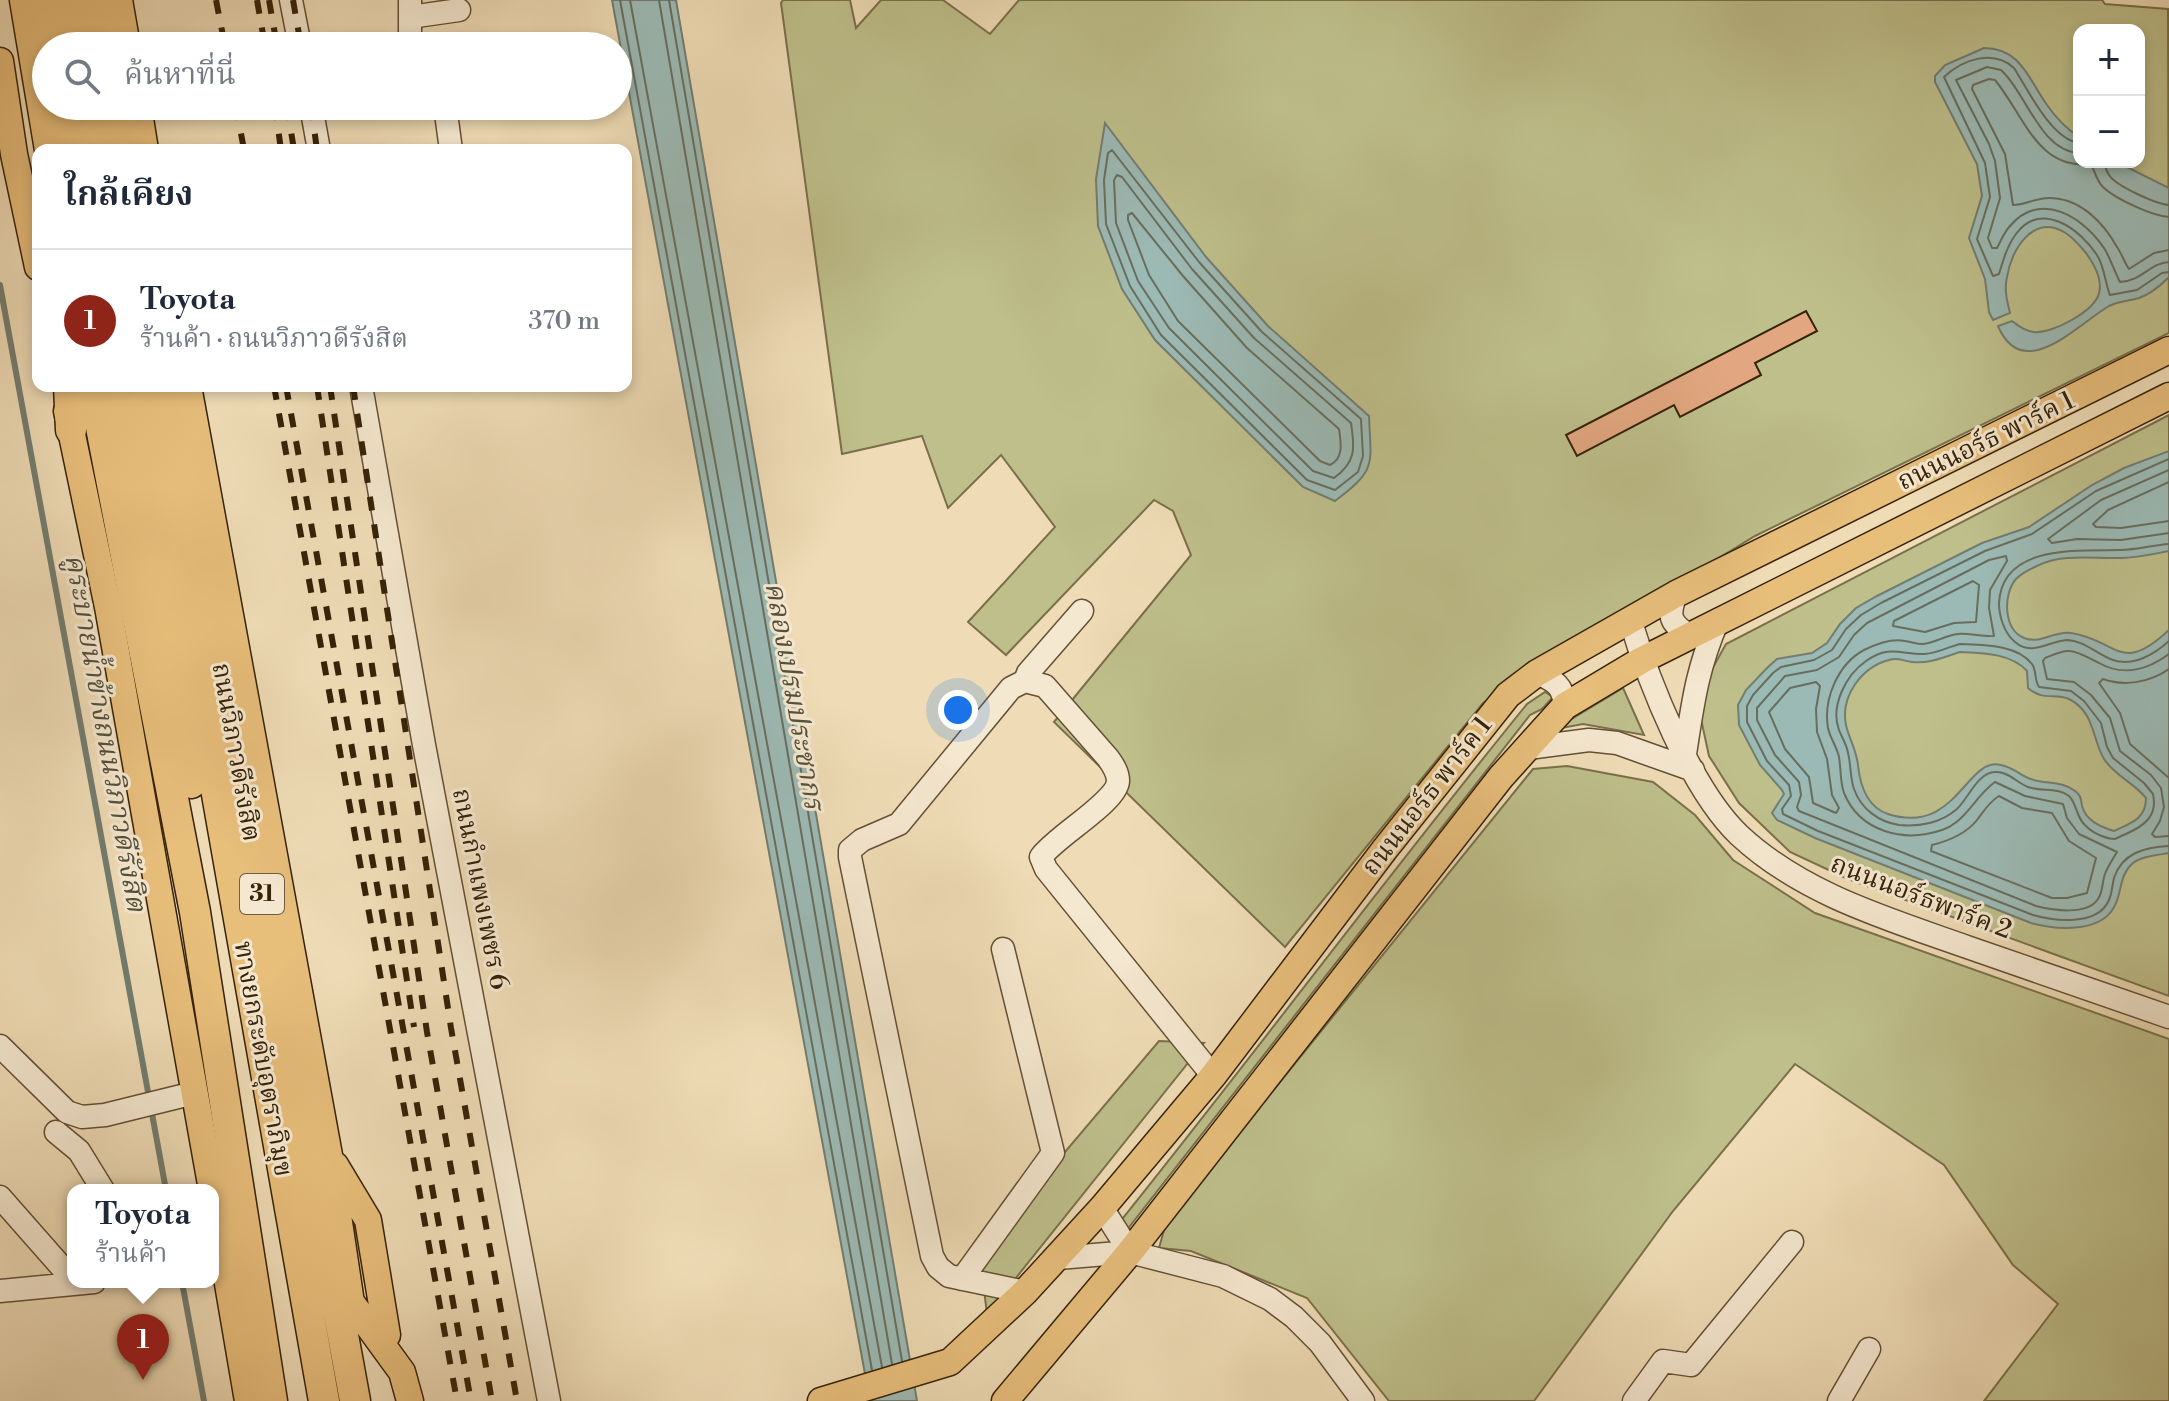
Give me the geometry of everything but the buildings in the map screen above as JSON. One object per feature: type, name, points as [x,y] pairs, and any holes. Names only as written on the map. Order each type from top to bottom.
[{"type":"highway","points":[[25,0],[32,42]]},
{"type":"highway","points":[[52,0],[58,32]]},
{"type":"highway","points":[[77,0],[83,32]]},
{"type":"highway","points":[[99,0],[105,32]]},
{"type":"highway","points":[[45,120],[49,144]]},
{"type":"highway","points":[[74,120],[78,144]]},
{"type":"highway","points":[[98,120],[102,144]]},
{"type":"highway","points":[[122,120],[126,144]]},
{"type":"highway","points":[[69,392],[71,430]]},
{"type":"highway","points":[[94,392],[195,912],[272,1401]]},
{"type":"highway","name":"ทางยกระดับอุตราภิมุข","points":[[122,392],[182,721],[289,1401]]},
{"type":"highway","name":"ทางยกระดับอุตราภิมุข","points":[[146,392],[324,1401]]},
{"type":"highway","name":"ถนนวิภาวดีรังสิต","points":[[184,392],[355,1401]]},
{"type":"main road","points":[[119,0],[125,32]]},
{"type":"main road","points":[[0,61],[14,154],[32,239]]},
{"type":"main road","points":[[140,120],[144,144]]},
{"type":"main road","name":"ถนนนอร์ธ พาร์ค 1","points":[[821,1401],[950,1362],[1025,1292],[1102,1208],[1213,1076],[1508,695],[1537,673],[1676,594],[2169,350]]},
{"type":"main road","points":[[64,392],[108,607],[211,1184]]},
{"type":"main road","name":"ถนนวิภาวดีรังสิต","points":[[184,392],[329,1155],[369,1401]]},
{"type":"main road","name":"ถนนนอร์ธ พาร์ค 1","points":[[1005,1401],[1130,1252],[1492,789],[1565,706],[1718,620],[2169,396]]},
{"type":"main road","points":[[329,1155],[368,1220],[387,1335]]},
{"type":"main road","points":[[219,1263],[248,1401]]},
{"type":"main road","points":[[351,1302],[402,1372],[410,1401]]},
{"type":"street","points":[[291,0],[297,32]]},
{"type":"street","points":[[410,32],[410,9],[459,10]]},
{"type":"street","points":[[314,120],[318,144]]},
{"type":"street","points":[[447,120],[450,144]]},
{"type":"street","name":"ถนนกำแพงเพชร 6","points":[[362,392],[424,745],[549,1401]]},
{"type":"street","points":[[1676,594],[1670,608],[1672,620],[1677,628],[1689,635]]},
{"type":"street","points":[[1025,681],[1028,673],[1082,611]]},
{"type":"street","name":"ถนนนอร์ธพาร์ค 2","points":[[1630,619],[1642,660],[1706,793],[1738,833],[1777,866],[1830,895],[1891,920],[2169,1017]]},
{"type":"street","points":[[1528,748],[1589,740],[1617,743],[1689,762],[1695,685],[1702,657],[1718,620]]},
{"type":"street","points":[[1537,673],[1556,682],[1564,691],[1565,706]]},
{"type":"street","points":[[1025,1292],[949,1276],[938,1267],[932,1256],[850,850],[862,840],[899,824],[1011,688],[1025,681],[1045,686],[1108,758],[1116,770],[1118,782],[1110,797],[1050,845],[1041,857],[1046,869],[1213,1076]]},
{"type":"street","points":[[962,1279],[1053,1153],[1003,949]]},
{"type":"street","points":[[0,1046],[67,1112],[82,1117],[105,1115],[194,1093]]},
{"type":"street","points":[[56,1132],[79,1151],[99,1184]]},
{"type":"street","points":[[0,1197],[67,1268]]},
{"type":"street","points":[[1102,1208],[1130,1252]]},
{"type":"street","points":[[1634,1401],[1663,1361],[1691,1365],[1792,1242]]},
{"type":"street","points":[[1058,1258],[1130,1252],[1223,1276],[1270,1299],[1294,1317],[1320,1343],[1363,1401]]},
{"type":"street","points":[[0,1291],[67,1283]]},
{"type":"street","points":[[1839,1401],[1869,1349]]},
{"type":"green space","points":[[783,0],[850,0],[856,28],[881,0],[943,0],[990,34],[1019,0],[2102,0],[2105,4],[2168,9],[2169,333],[1755,536],[1483,703],[1285,947],[1054,722],[1191,555],[1173,511],[1154,500],[1006,655],[968,622],[1055,527],[1001,455],[948,508],[922,436],[842,454]]},
{"type":"green space","points":[[2169,415],[2169,996],[1848,879],[1790,852],[1739,803],[1709,756],[1701,719],[1706,680],[1726,644]]},
{"type":"green space","points":[[1623,688],[1644,735],[1583,724],[1562,728],[1570,720]]},
{"type":"green space","points":[[1545,692],[1553,697],[1542,709],[1530,715],[1126,1231],[1119,1223],[1475,768],[1527,704]]},
{"type":"green space","points":[[1567,766],[1653,782],[1695,815],[1733,860],[1815,913],[2169,1039],[2169,1401],[1984,1401],[2058,1304],[2013,1265],[1944,1165],[1795,1064],[1673,1211],[1534,1401],[1389,1401],[1307,1298],[1191,1251],[1159,1248],[1166,1223],[1533,769]]},
{"type":"green space","points":[[1159,1041],[1204,1043],[987,1314],[981,1265],[1064,1153]]},
{"type":"water","name":"คลองเปรมประชากร","points":[[612,0],[676,0],[917,1401],[870,1401],[632,109],[632,32],[618,32]]},
{"type":"water","points":[[1984,48],[2007,53],[2023,67],[2047,105],[2073,132],[2073,168],[2129,168],[2169,188],[2169,277],[2159,287],[2139,298],[2109,306],[2051,345],[2022,350],[2009,343],[1998,326],[2012,321],[2025,329],[2042,332],[2061,325],[2090,307],[2099,293],[2100,282],[2086,253],[2064,232],[2053,228],[2033,231],[2019,246],[2009,267],[2006,286],[2010,313],[1993,320],[1985,279],[1969,238],[1982,196],[1977,164],[1935,82],[1935,76],[1945,65]]},
{"type":"water","points":[[1105,123],[1206,257],[1268,326],[1369,416],[1370,456],[1365,473],[1335,501],[1303,487],[1155,340],[1122,289],[1098,226],[1096,179]]},
{"type":"water","points":[[2169,451],[2169,551],[2133,557],[2068,558],[2047,562],[2016,579],[2007,602],[2012,627],[2030,640],[2071,633],[2129,653],[2153,644],[2169,630],[2169,853],[2145,857],[2133,863],[2126,872],[2110,913],[2090,925],[2078,927],[2031,923],[1815,838],[1777,820],[1772,813],[1784,794],[1760,765],[1739,725],[1738,705],[1746,690],[1767,668],[1777,659],[1812,653],[1827,643],[1856,608],[1877,596],[1982,543],[2029,527],[2092,485],[2124,468]],"holes":[[[1960,652],[1996,655],[2013,661],[2027,671],[2028,688],[2044,696],[2064,697],[2077,704],[2088,718],[2104,759],[2146,798],[2140,816],[2114,831],[2087,816],[2080,796],[2070,788],[2034,780],[2001,765],[1989,765],[1978,772],[1945,806],[1930,814],[1911,818],[1888,814],[1875,806],[1863,787],[1846,725],[1846,704],[1855,684],[1870,669],[1889,660],[1924,662]]]},
{"type":"waterway","name":"คูระบายน้ำข้างถนนวิภาวดีรังสิต","points":[[0,285],[165,1184]]},
{"type":"waterway","name":"คูระบายน้ำข้างถนนวิภาวดีรังสิต","points":[[183,1288],[204,1401]]},
{"type":"railway","points":[[216,0],[222,32]]},
{"type":"railway","points":[[257,0],[263,32]]},
{"type":"railway","points":[[269,0],[275,32]]},
{"type":"railway","points":[[293,0],[299,32]]},
{"type":"railway","points":[[239,120],[243,144]]},
{"type":"railway","points":[[277,120],[280,144]]},
{"type":"railway","points":[[289,120],[293,144]]},
{"type":"railway","points":[[313,120],[316,144]]},
{"type":"railway","points":[[275,392],[457,1401]]},
{"type":"railway","points":[[287,392],[471,1401]]},
{"type":"railway","points":[[318,392],[414,1027]]},
{"type":"railway","points":[[331,392],[427,1032],[492,1401]]},
{"type":"railway","points":[[354,392],[451,1028],[517,1401]]},
{"type":"place","name":"Toyota","points":[[143,1380]]}]
